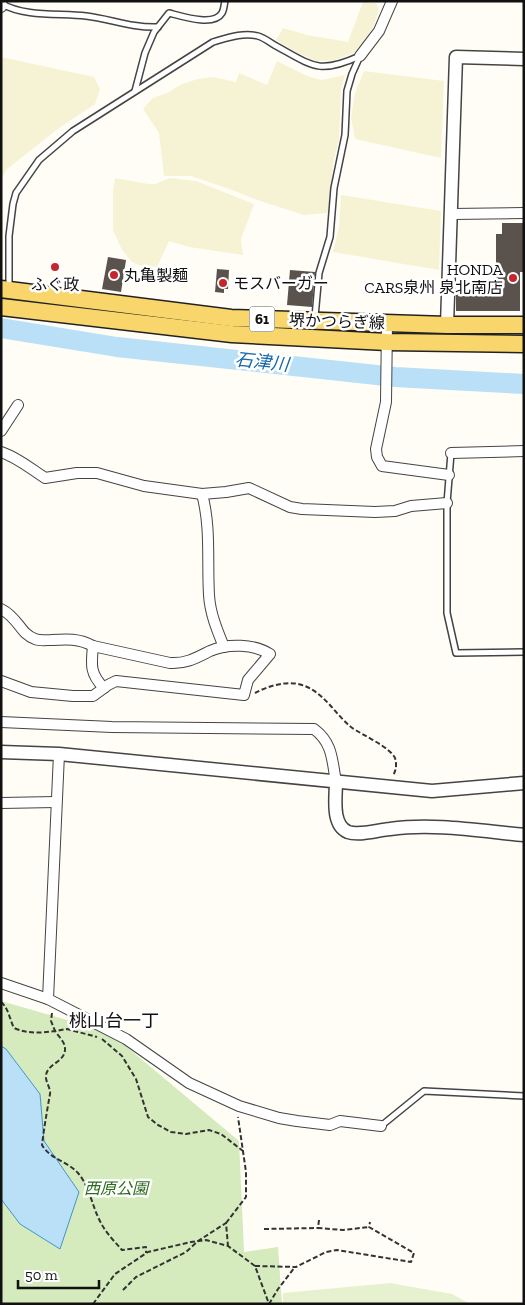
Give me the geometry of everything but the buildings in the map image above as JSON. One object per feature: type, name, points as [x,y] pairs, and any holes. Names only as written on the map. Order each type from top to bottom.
[{"type":"main road","name":"堺かつらぎ線","points":[[5,290],[231,318],[447,325],[524,324]]},
{"type":"main road","name":"堺かつらぎ線","points":[[1,307],[232,334],[387,348],[524,344]]},
{"type":"street","points":[[360,56],[379,31],[388,4]]},
{"type":"street","points":[[447,325],[456,56],[524,59]]},
{"type":"street","points":[[452,214],[524,213]]},
{"type":"street","points":[[387,323],[386,402],[376,449],[377,458],[382,466],[449,475]]},
{"type":"street","points":[[1,430],[18,405]]},
{"type":"street","points":[[451,453],[524,451]]},
{"type":"street","points":[[1,452],[12,455],[25,466],[45,478],[97,472],[144,486],[202,494],[248,488],[290,507],[302,509],[375,512],[447,503]]},
{"type":"street","points":[[202,494],[206,516],[209,596],[213,621],[224,647]]},
{"type":"street","points":[[1,609],[9,613],[29,637],[38,640],[82,640],[92,646],[170,663],[181,664],[224,647],[248,646],[262,649],[270,654],[248,680],[244,695],[116,681],[93,696],[73,696],[31,692],[1,681]]},
{"type":"street","points":[[92,646],[91,666],[95,679],[104,688]]},
{"type":"street","points":[[1,722],[112,727],[314,729],[323,736],[328,745],[336,782],[337,819],[348,832],[362,833],[415,826],[524,835]]},
{"type":"street","points":[[1,752],[59,754],[432,791],[524,783]]},
{"type":"street","points":[[48,999],[59,754]]},
{"type":"street","points":[[1,803],[56,802]]},
{"type":"street","points":[[1,983],[48,999],[126,1039],[189,1083],[239,1106],[279,1118],[297,1121],[330,1125],[340,1121],[381,1126]]},
{"type":"lane","points":[[135,92],[145,53],[158,27],[169,13],[215,20],[222,14],[225,1]]},
{"type":"lane","points":[[2,4],[29,12],[86,16],[140,28],[158,27]]},
{"type":"lane","points":[[5,290],[9,236],[16,194],[39,160],[73,131],[213,42],[230,37],[243,35],[258,36],[310,65],[322,68],[341,64],[360,56]]},
{"type":"lane","points":[[314,320],[319,273],[330,237],[334,188],[345,135],[347,91],[360,56]]},
{"type":"lane","points":[[451,453],[447,503],[447,613],[456,653],[524,652]]},
{"type":"lane","points":[[381,1126],[424,1091],[524,1096]]},
{"type":"path","points":[[244,695],[252,694],[268,686],[283,684],[302,685],[318,694],[331,704],[351,726],[394,757],[397,768],[387,787]]},
{"type":"path","points":[[1,1002],[7,1008],[14,1028],[24,1032],[39,1033],[67,1029],[98,1037],[116,1050],[122,1056],[136,1079],[148,1117],[158,1125],[171,1132],[186,1134],[209,1130],[221,1134],[243,1151]]},
{"type":"path","points":[[52,1013],[51,1021],[66,1048],[62,1059],[46,1075],[50,1092],[42,1145],[46,1152],[78,1173],[101,1224],[122,1250],[146,1247],[146,1253]]},
{"type":"path","points":[[123,1290],[136,1277],[186,1252],[198,1241],[226,1223],[246,1197],[243,1151],[237,1112],[239,1106]]},
{"type":"path","points":[[318,1228],[319,1220]]},
{"type":"path","points":[[370,1222],[370,1227]]},
{"type":"path","points":[[226,1223],[228,1246]]},
{"type":"path","points":[[264,1228],[342,1230],[370,1227],[414,1253],[411,1262],[337,1250],[326,1252],[296,1267],[278,1289],[269,1304]]},
{"type":"path","points":[[92,1304],[115,1274],[146,1253],[206,1240],[228,1246],[255,1266],[269,1304]]},
{"type":"path","points":[[255,1266],[296,1267]]},
{"type":"shaded area","points":[[363,2],[376,3],[379,9],[374,25],[363,44],[354,53],[335,60],[316,61],[276,40],[283,28],[307,35],[348,42]]},
{"type":"shaded area","points":[[1,57],[94,77],[100,89],[95,104],[59,128],[7,169],[1,179]]},
{"type":"shaded area","points":[[277,61],[307,76],[321,80],[345,75],[341,89],[339,140],[333,163],[328,213],[304,215],[191,176],[164,176],[159,133],[143,109],[153,98],[169,92],[182,84],[198,79],[214,77],[236,82],[239,73],[267,85]]},
{"type":"shaded area","points":[[364,71],[444,81],[441,158],[355,139],[351,117],[355,93]]},
{"type":"shaded area","points":[[115,178],[148,184],[155,184],[170,178],[196,181],[254,204],[241,239],[243,255],[189,247],[169,241],[157,267],[138,265],[132,262],[122,250],[113,230]]},
{"type":"shaded area","points":[[341,195],[441,211],[439,270],[333,252],[339,227]]},
{"type":"green space","name":"西原公園","points":[[1,1001],[109,1032],[239,1141],[244,1252],[278,1247],[282,1304],[1,1304]]},
{"type":"green space","points":[[390,1283],[452,1294],[470,1304],[283,1304],[283,1293]]},
{"type":"water","points":[[1,1046],[6,1049],[40,1094],[44,1141],[79,1192],[60,1249],[20,1224],[1,1199]]},
{"type":"waterway","name":"石津川","points":[[1,328],[117,347],[395,377],[524,384]]},
{"type":"place","name":"ふぐ政","points":[[55,267]]},
{"type":"place","name":"丸亀製麺","points":[[114,275]]},
{"type":"place","name":"HONDA CARS泉州 泉北南店","points":[[513,278]]},
{"type":"place","name":"モスバーガー","points":[[223,283]]},
{"type":"district","name":"桃山台一丁","points":[[114,1021]]}]
